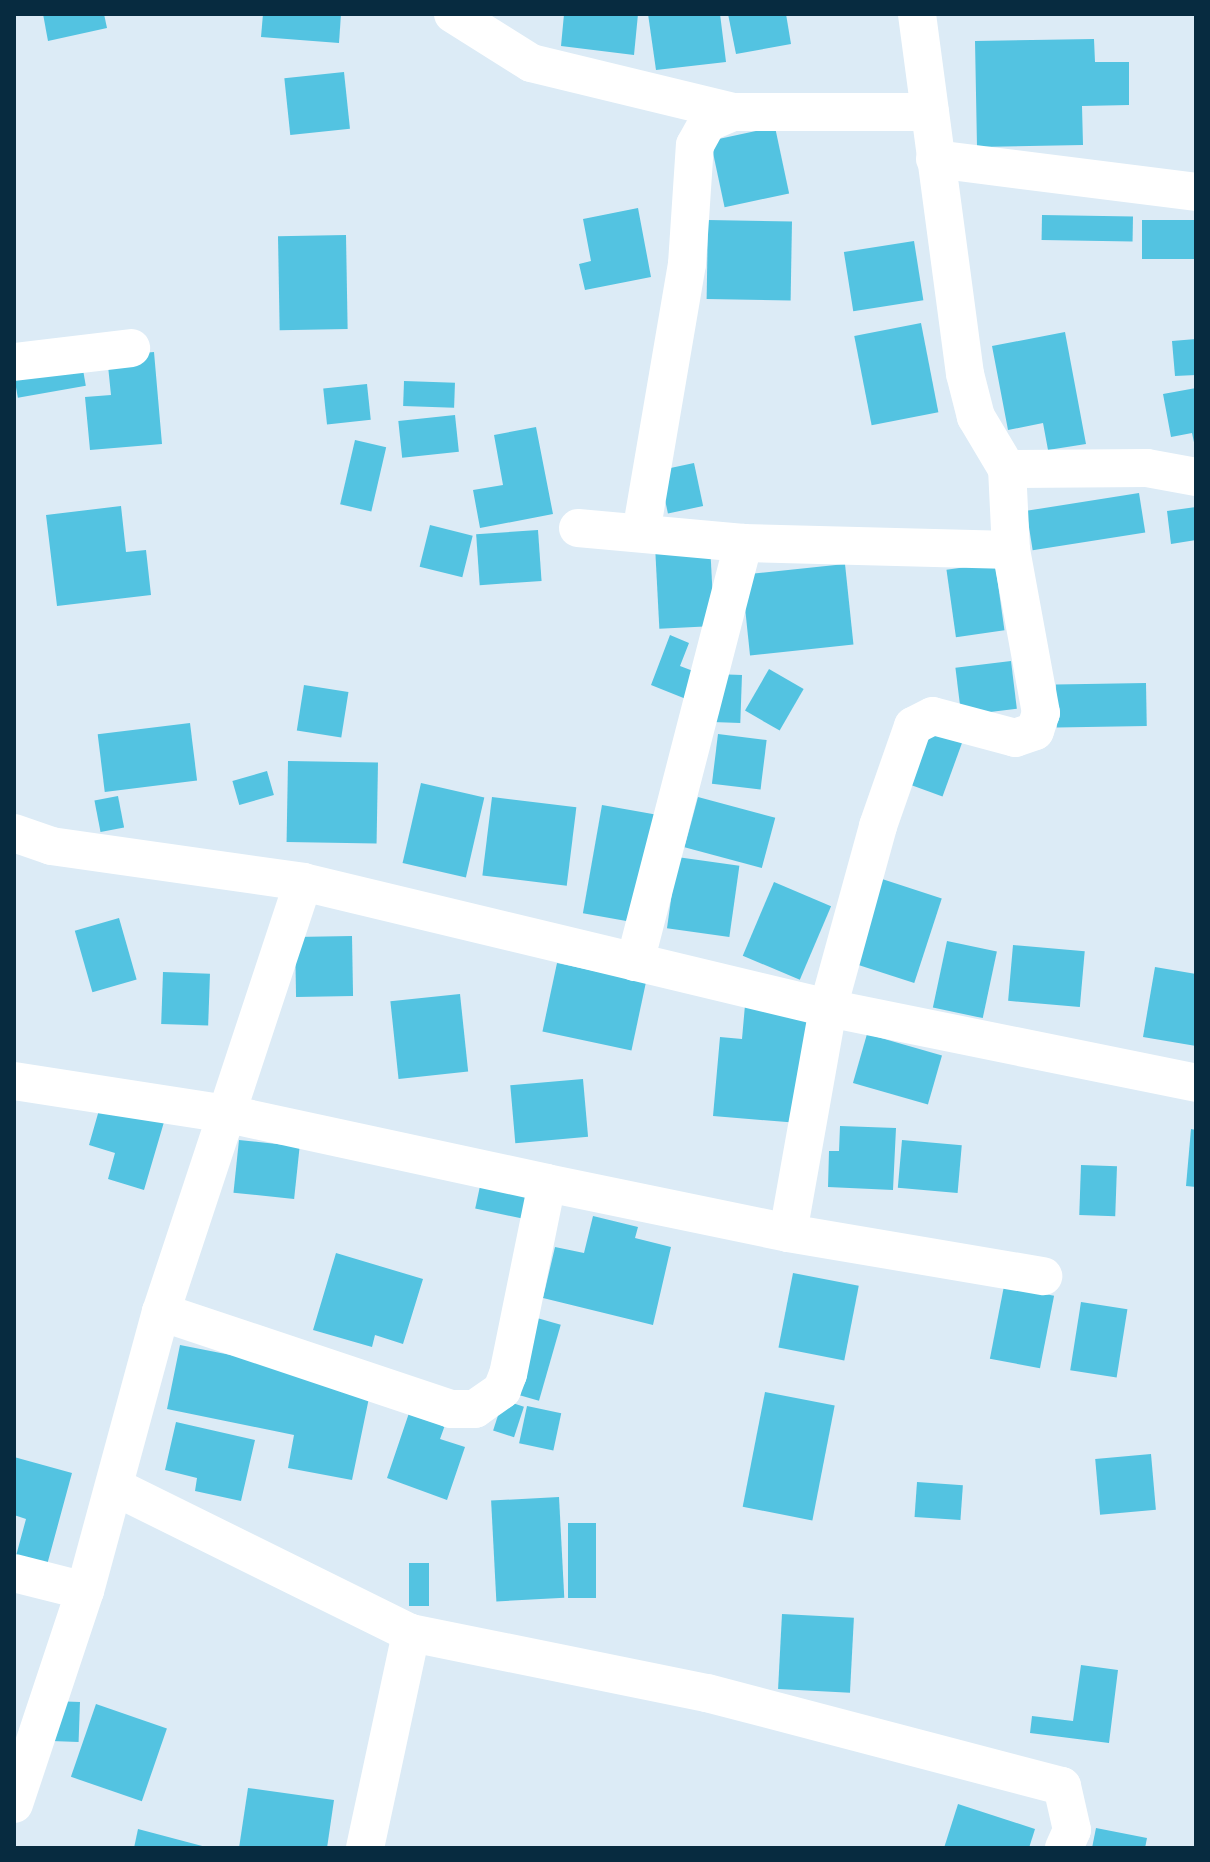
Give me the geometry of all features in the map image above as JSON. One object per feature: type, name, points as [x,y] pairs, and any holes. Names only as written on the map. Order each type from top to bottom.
[{"type":"street","points":[[453,14],[531,63],[733,112],[930,112]]},
{"type":"street","points":[[788,1233],[828,1008],[878,826],[913,726],[933,716],[1015,738],[1035,731],[1041,713],[1011,550],[1007,469],[976,417],[965,374],[917,14]]},
{"type":"street","points":[[641,533],[687,264],[695,145],[707,123],[733,112]]},
{"type":"street","points":[[935,159],[1196,192]]},
{"type":"street","points":[[14,362],[131,348]]},
{"type":"street","points":[[1007,469],[1147,468],[1196,477]]},
{"type":"street","points":[[578,528],[743,543],[1011,550]]},
{"type":"street","points":[[635,962],[743,543]]},
{"type":"street","points":[[14,833],[108,856],[303,882],[828,1008],[1196,1083]]},
{"type":"street","points":[[14,1804],[85,1591],[161,1312],[303,882]]},
{"type":"street","points":[[14,1081],[228,1114],[788,1233],[1043,1276]]},
{"type":"street","points":[[161,1312],[451,1409],[475,1409],[502,1390],[508,1374],[547,1183]]},
{"type":"street","points":[[115,1487],[411,1633],[707,1693],[1062,1786],[1072,1830],[1064,1848]]},
{"type":"street","points":[[14,1573],[85,1591]]},
{"type":"street","points":[[365,1848],[411,1633]]},
{"type":"building","points":[[43,14],[104,14],[107,28],[48,41]]},
{"type":"building","points":[[263,14],[341,14],[339,43],[261,37]]},
{"type":"building","points":[[564,14],[638,14],[634,55],[561,46]]},
{"type":"building","points":[[648,14],[720,14],[726,62],[656,70]]},
{"type":"building","points":[[728,14],[786,14],[791,44],[736,54]]},
{"type":"building","points":[[1094,39],[1095,62],[1129,62],[1129,105],[1082,106],[1083,145],[977,147],[975,41]]},
{"type":"building","points":[[344,72],[350,129],[290,135],[284,78]]},
{"type":"building","points":[[775,127],[789,194],[725,207],[710,141]]},
{"type":"building","points":[[638,208],[651,277],[585,290],[579,264],[591,261],[583,219]]},
{"type":"building","points":[[1042,215],[1133,217],[1133,242],[1042,240]]},
{"type":"building","points":[[708,220],[792,221],[791,300],[707,299]]},
{"type":"building","points":[[1142,220],[1196,220],[1196,259],[1142,259]]},
{"type":"building","points":[[346,235],[348,329],[280,330],[278,236]]},
{"type":"building","points":[[914,241],[923,300],[853,311],[844,252]]},
{"type":"building","points":[[921,323],[938,412],[872,425],[854,336]]},
{"type":"building","points":[[1065,332],[1086,444],[1048,450],[1043,423],[1008,430],[992,346]]},
{"type":"building","points":[[1196,339],[1196,375],[1175,376],[1172,341]]},
{"type":"building","points":[[154,352],[162,444],[90,450],[85,397],[111,395],[107,356]]},
{"type":"building","points":[[82,364],[86,386],[18,398],[14,376]]},
{"type":"building","points":[[404,381],[455,383],[454,408],[403,406]]},
{"type":"building","points":[[367,384],[371,420],[327,424],[323,389]]},
{"type":"building","points":[[1196,388],[1195,447],[1192,433],[1171,437],[1163,394]]},
{"type":"building","points":[[455,415],[459,452],[402,458],[398,421]]},
{"type":"building","points":[[536,427],[553,514],[480,528],[473,490],[503,485],[494,435]]},
{"type":"building","points":[[355,440],[386,447],[371,512],[340,504]]},
{"type":"building","points":[[694,463],[703,506],[668,514],[659,470]]},
{"type":"building","points":[[1139,493],[1145,533],[1033,550],[1026,511]]},
{"type":"building","points":[[121,506],[126,552],[146,550],[151,595],[57,606],[46,515]]},
{"type":"building","points":[[1196,507],[1196,540],[1171,544],[1167,511]]},
{"type":"building","points":[[430,525],[473,536],[462,577],[420,567]]},
{"type":"building","points":[[538,530],[542,581],[480,585],[476,534]]},
{"type":"building","points":[[710,544],[714,626],[659,629],[655,547]]},
{"type":"building","points":[[995,563],[1004,630],[956,637],[946,570]]},
{"type":"building","points":[[845,564],[853,645],[750,655],[742,575]]},
{"type":"building","points":[[670,635],[689,643],[680,666],[701,674],[691,701],[651,685]]},
{"type":"building","points":[[1011,661],[1017,709],[961,715],[955,668]]},
{"type":"building","points":[[769,669],[804,689],[780,731],[745,711]]},
{"type":"building","points":[[714,674],[742,675],[740,723],[712,722]]},
{"type":"building","points":[[1146,683],[1147,726],[1057,728],[1056,685]]},
{"type":"building","points":[[304,685],[348,692],[341,737],[297,730]]},
{"type":"building","points":[[190,723],[197,781],[105,792],[98,734]]},
{"type":"building","points":[[927,728],[963,741],[943,796],[907,783]]},
{"type":"building","points":[[718,734],[767,740],[761,790],[712,784]]},
{"type":"building","points":[[288,761],[378,763],[377,844],[287,842]]},
{"type":"building","points":[[267,771],[274,795],[239,805],[232,781]]},
{"type":"building","points":[[421,783],[484,798],[466,878],[403,863]]},
{"type":"building","points":[[118,796],[124,827],[101,832],[94,801]]},
{"type":"building","points":[[492,797],[576,807],[567,886],[482,875]]},
{"type":"building","points":[[698,797],[775,818],[762,868],[685,847]]},
{"type":"building","points":[[602,805],[658,815],[639,923],[583,913]]},
{"type":"building","points":[[677,857],[739,866],[729,937],[667,928]]},
{"type":"building","points":[[879,878],[942,898],[914,983],[851,963]]},
{"type":"building","points":[[774,882],[831,906],[800,980],[743,956]]},
{"type":"building","points":[[119,918],[137,980],[92,992],[75,931]]},
{"type":"building","points":[[352,936],[353,996],[296,997],[295,937]]},
{"type":"building","points":[[947,941],[997,952],[983,1018],[933,1008]]},
{"type":"building","points":[[1013,945],[1085,951],[1080,1007],[1008,1001]]},
{"type":"building","points":[[557,963],[646,982],[631,1050],[542,1031]]},
{"type":"building","points":[[1155,967],[1196,974],[1196,1046],[1143,1037]]},
{"type":"building","points":[[163,972],[210,974],[208,1026],[161,1024]]},
{"type":"building","points":[[460,994],[468,1072],[399,1079],[390,1001]]},
{"type":"building","points":[[745,1005],[808,1011],[799,1123],[713,1116],[720,1037],[742,1039]]},
{"type":"building","points":[[867,1034],[942,1055],[928,1105],[853,1083]]},
{"type":"building","points":[[583,1079],[588,1137],[515,1143],[510,1085]]},
{"type":"building","points":[[101,1103],[164,1122],[144,1190],[108,1179],[115,1153],[89,1145]]},
{"type":"building","points":[[840,1126],[896,1128],[893,1190],[828,1187],[829,1151],[839,1151]]},
{"type":"building","points":[[1191,1129],[1196,1130],[1196,1187],[1186,1186]]},
{"type":"building","points":[[239,1140],[300,1146],[294,1199],[233,1193]]},
{"type":"building","points":[[902,1140],[962,1145],[958,1193],[898,1188]]},
{"type":"building","points":[[1081,1165],[1117,1166],[1115,1216],[1079,1215]]},
{"type":"building","points":[[480,1186],[526,1196],[521,1218],[475,1208]]},
{"type":"building","points":[[593,1216],[638,1227],[635,1238],[671,1247],[653,1325],[543,1298],[555,1247],[584,1253]]},
{"type":"building","points":[[336,1253],[423,1279],[403,1344],[375,1335],[372,1347],[313,1330]]},
{"type":"building","points":[[793,1273],[859,1286],[844,1360],[778,1348]]},
{"type":"building","points":[[1004,1286],[1054,1296],[1040,1368],[990,1359]]},
{"type":"building","points":[[1081,1302],[1127,1309],[1117,1378],[1070,1370]]},
{"type":"building","points":[[530,1316],[561,1325],[539,1401],[508,1392]]},
{"type":"building","points":[[180,1345],[306,1370],[370,1393],[352,1480],[288,1468],[294,1435],[167,1409]]},
{"type":"building","points":[[765,1392],[835,1406],[812,1520],[743,1507]]},
{"type":"building","points":[[503,1400],[524,1407],[514,1437],[493,1430]]},
{"type":"building","points":[[527,1406],[561,1413],[553,1450],[519,1443]]},
{"type":"building","points":[[409,1413],[445,1425],[440,1439],[465,1447],[447,1500],[387,1478]]},
{"type":"building","points":[[176,1422],[255,1440],[241,1501],[195,1491],[197,1478],[165,1470]]},
{"type":"building","points":[[1151,1454],[1156,1510],[1100,1515],[1095,1459]]},
{"type":"building","points":[[14,1457],[72,1473],[47,1565],[16,1556],[26,1519],[14,1515]]},
{"type":"building","points":[[917,1482],[963,1485],[960,1520],[915,1517]]},
{"type":"building","points":[[559,1497],[564,1598],[496,1601],[491,1501]]},
{"type":"building","points":[[568,1523],[596,1523],[596,1598],[568,1598]]},
{"type":"building","points":[[409,1563],[429,1563],[429,1606],[409,1606]]},
{"type":"building","points":[[782,1614],[854,1618],[850,1693],[778,1689]]},
{"type":"building","points":[[1081,1665],[1118,1670],[1109,1743],[1030,1733],[1032,1716],[1073,1721]]},
{"type":"building","points":[[53,1701],[80,1702],[79,1742],[52,1741]]},
{"type":"building","points":[[96,1704],[167,1728],[142,1801],[71,1777]]},
{"type":"building","points":[[248,1788],[334,1800],[327,1848],[239,1848]]},
{"type":"building","points":[[958,1804],[1035,1829],[1029,1848],[944,1848]]},
{"type":"building","points":[[1096,1828],[1147,1838],[1145,1848],[1092,1848]]},
{"type":"building","points":[[138,1829],[206,1847],[134,1848]]}]
